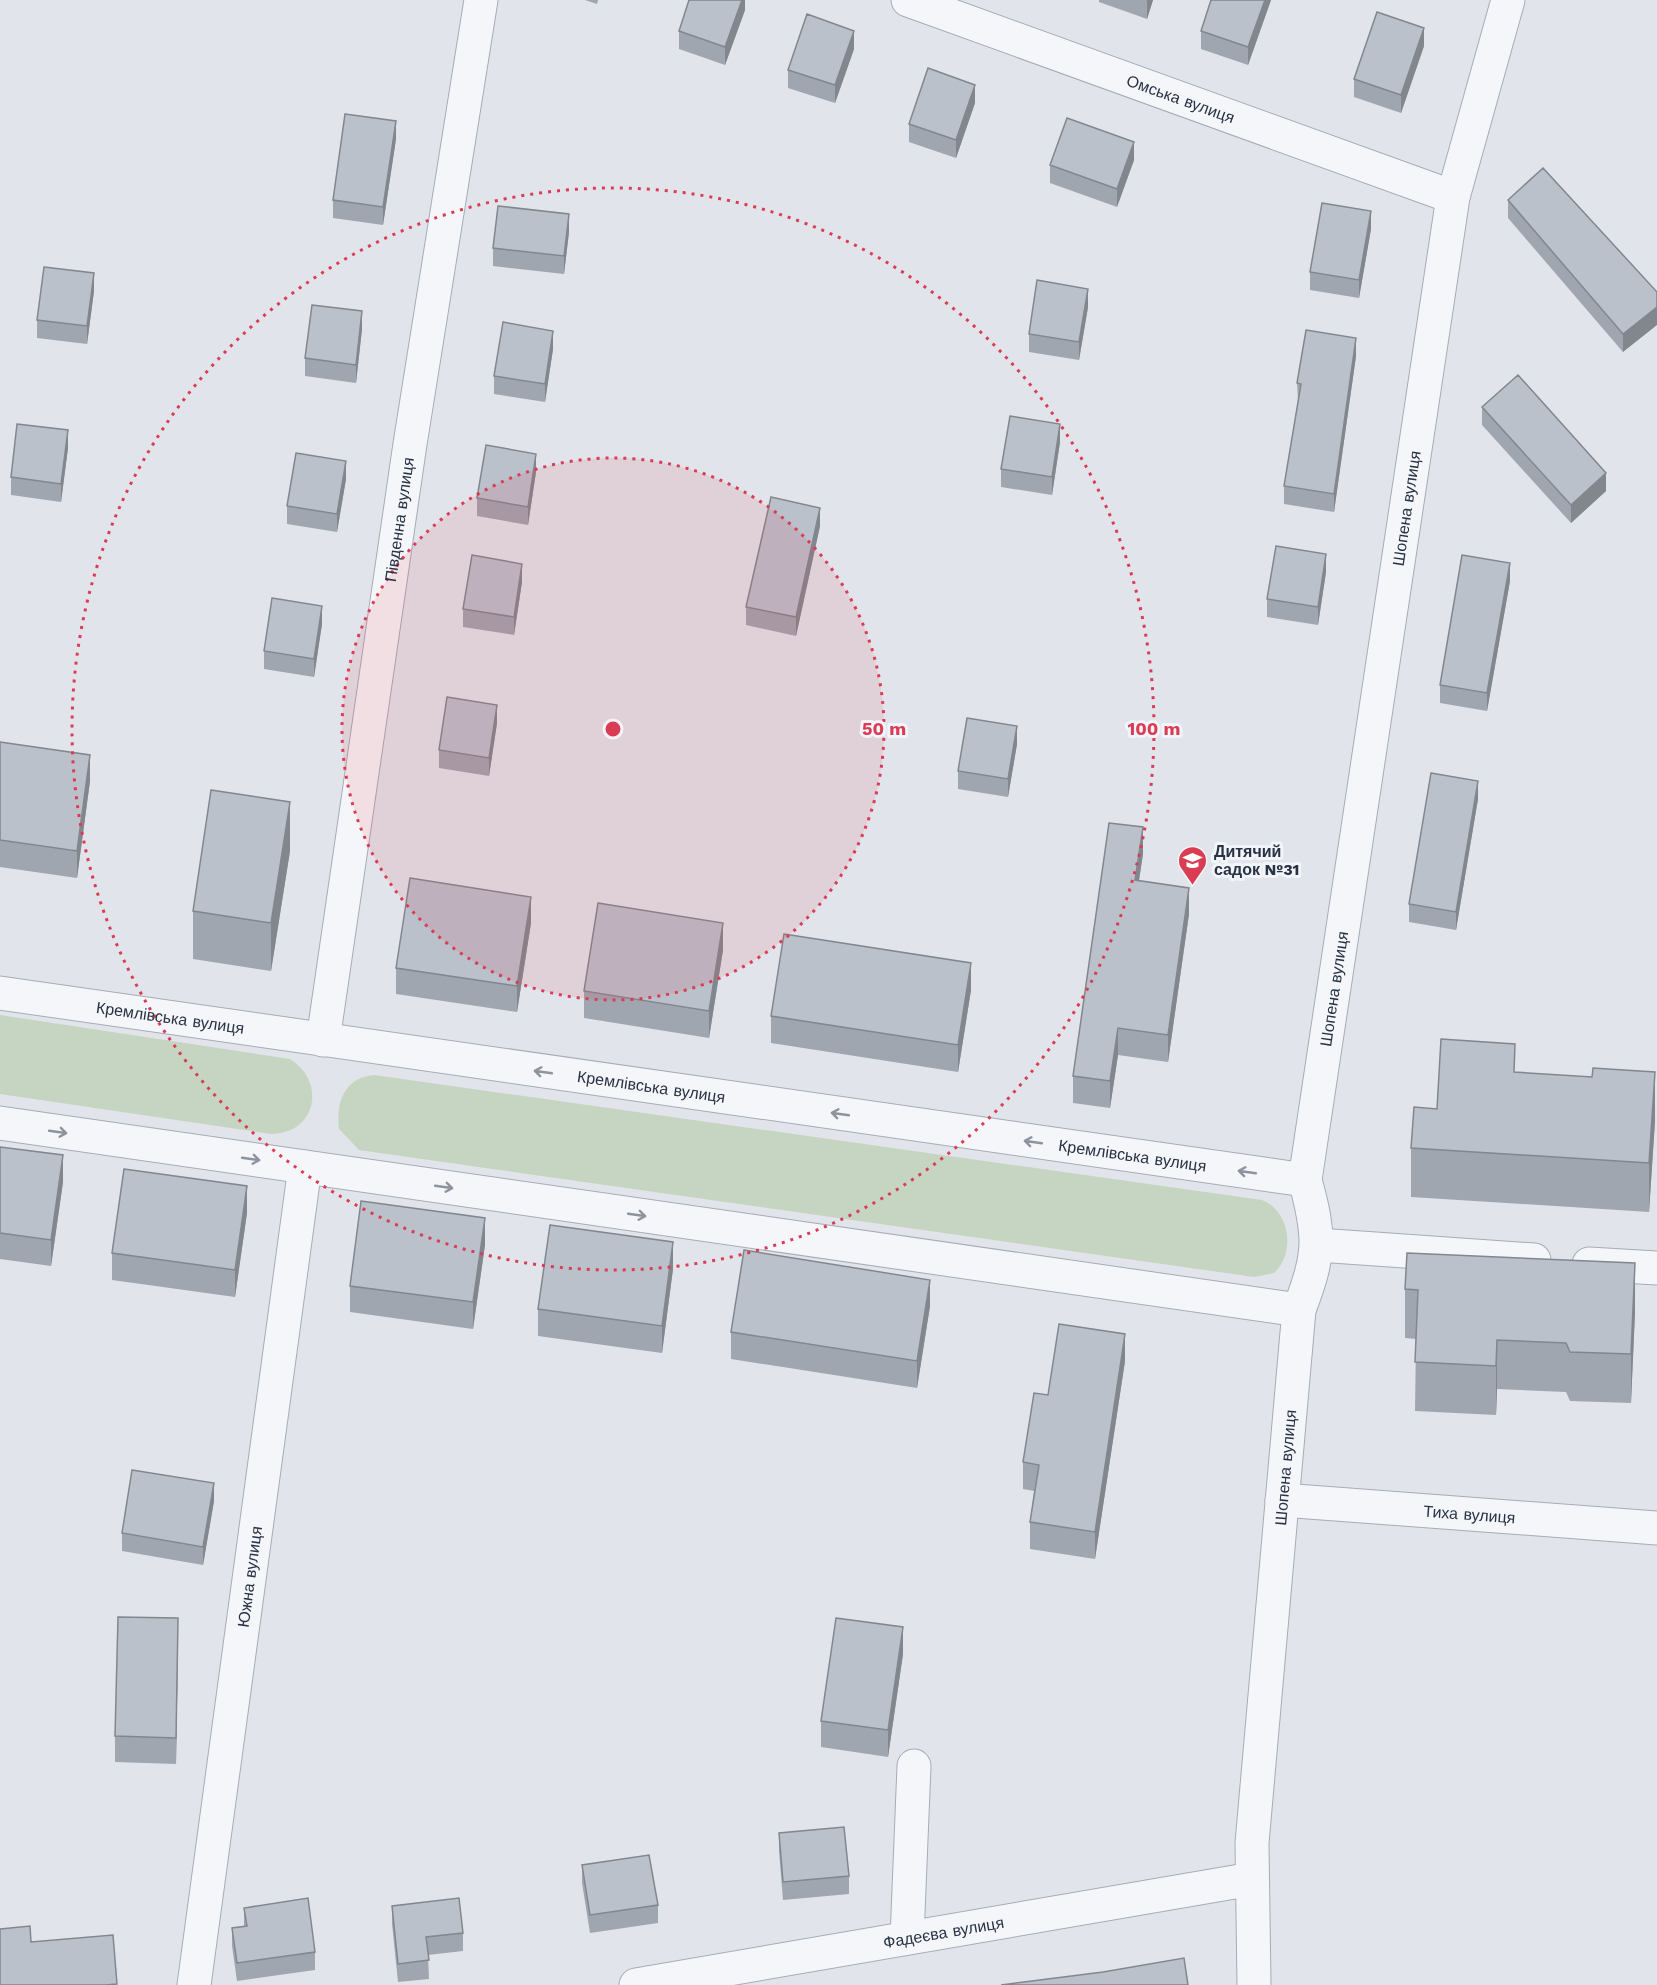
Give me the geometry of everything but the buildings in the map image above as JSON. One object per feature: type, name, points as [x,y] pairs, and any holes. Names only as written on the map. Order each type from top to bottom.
[{"type":"street","name":"Південна вулиця","points":[[323,1040],[410,444],[481,0]]},
{"type":"street","name":"Омська вулиця","points":[[908,0],[1453,197]]},
{"type":"street","name":"Шопена вулиця","points":[[1254,1985],[1252,1843],[1299,1310],[1310,1280],[1318,1245],[1314,1214],[1305,1180],[1453,197],[1508,0]]},
{"type":"street","name":"Кремлівська вулиця","points":[[0,993],[1305,1180]]},
{"type":"street","points":[[0,1123],[1299,1310]]},
{"type":"street","name":"Южна вулиця","points":[[194,1985],[305,1167]]},
{"type":"street","points":[[1318,1245],[1657,1269]]},
{"type":"street","name":"Тиха вулиця","points":[[1282,1500],[1657,1528]]},
{"type":"street","points":[[907,1938],[914,1766]]},
{"type":"street","name":"Фадеєва вулиця","points":[[636,1985],[1252,1879]]},
{"type":"green space","points":[[0,1015],[290,1059],[302,1069],[309,1080],[312,1093],[311,1105],[307,1116],[298,1126],[286,1132],[271,1134],[0,1094]]},
{"type":"green space","points":[[374,1075],[1262,1200],[1279,1213],[1284,1223],[1287,1233],[1285,1255],[1281,1265],[1274,1273],[1254,1277],[359,1150],[339,1129],[339,1110],[344,1093],[349,1086],[364,1077]]},
{"type":"place","name":"Дитячий садок №31","points":[[1193,886]]}]
